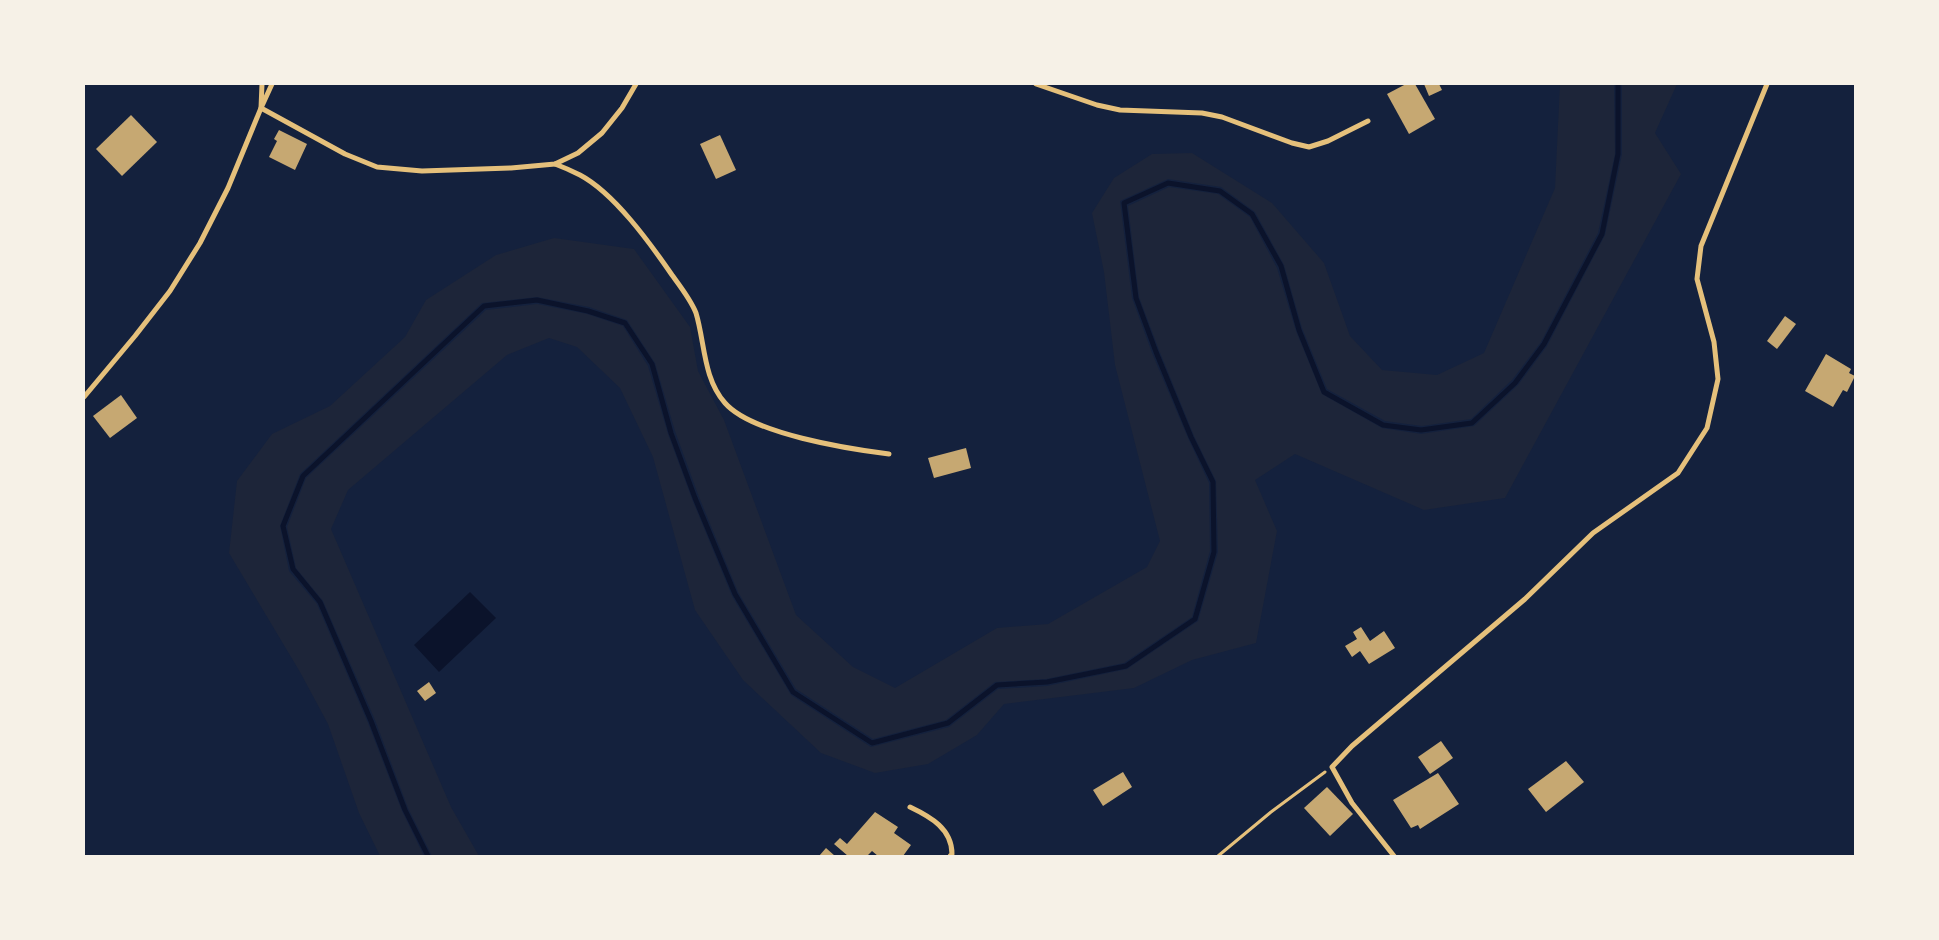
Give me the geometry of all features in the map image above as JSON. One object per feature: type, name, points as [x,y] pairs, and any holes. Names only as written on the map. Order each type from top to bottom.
[{"type":"street","points":[[261,108],[262,84]]},
{"type":"street","points":[[84,397],[170,291],[200,243],[228,188],[272,84]]},
{"type":"street","points":[[261,108],[345,154],[378,167],[422,171],[510,168],[555,164],[578,153],[602,133],[622,108],[636,84]]},
{"type":"street","points":[[1036,84],[1097,106],[1120,110],[1202,114],[1222,117],[1292,143],[1309,147],[1328,142],[1368,122]]},
{"type":"street","points":[[1394,856],[1352,803],[1332,767],[1352,746],[1526,599],[1592,533],[1678,473],[1707,428],[1718,379],[1714,342],[1697,279],[1701,246],[1767,84]]},
{"type":"street","points":[[555,164],[581,175],[601,190],[649,242],[695,312],[711,381],[725,403],[746,418],[770,429],[849,449],[889,454]]},
{"type":"street","points":[[910,807],[943,828],[952,843],[952,854],[950,856]]},
{"type":"path","points":[[1218,856],[1271,812],[1332,767]]},
{"type":"shaded area","points":[[1560,84],[1614,84],[1615,154],[1598,233],[1541,342],[1512,380],[1471,419],[1422,426],[1385,421],[1327,389],[1302,328],[1284,265],[1255,212],[1221,187],[1168,179],[1120,201],[1132,298],[1152,353],[1209,483],[1210,551],[1192,617],[1124,663],[1046,679],[995,682],[946,720],[873,739],[796,689],[738,592],[699,497],[675,431],[655,363],[627,320],[589,307],[537,297],[482,303],[300,474],[280,526],[289,571],[317,604],[368,723],[402,811],[424,856],[380,856],[359,813],[328,724],[300,672],[229,553],[237,481],[272,434],[330,406],[405,337],[426,300],[496,255],[554,238],[634,249],[690,327],[698,371],[724,420],[796,615],[853,667],[895,688],[997,628],[1048,624],[1147,567],[1160,541],[1115,365],[1104,272],[1092,213],[1114,178],[1152,154],[1192,153],[1272,203],[1324,263],[1350,336],[1382,370],[1437,375],[1484,353],[1555,188]]},
{"type":"shaded area","points":[[1622,84],[1677,84],[1655,133],[1681,174],[1505,498],[1424,510],[1295,454],[1255,480],[1277,531],[1256,643],[1192,660],[1134,688],[1004,704],[977,735],[928,764],[875,773],[821,753],[743,680],[695,610],[653,457],[620,388],[577,347],[549,338],[507,355],[348,490],[331,529],[451,807],[479,856],[432,856],[408,808],[375,720],[323,601],[296,568],[287,527],[306,478],[486,310],[537,304],[587,314],[623,326],[648,366],[668,434],[692,499],[732,596],[791,695],[871,747],[949,727],[998,689],[1047,686],[1127,669],[1198,621],[1218,552],[1216,481],[1194,436],[1139,297],[1128,206],[1169,187],[1218,194],[1250,217],[1277,268],[1296,331],[1322,394],[1382,428],[1421,434],[1474,426],[1518,385],[1547,346],[1605,235],[1622,154]]},
{"type":"shaded area","points":[[470,592],[496,618],[439,672],[414,645]]},
{"type":"building","points":[[1406,84],[1415,84],[1435,119],[1409,134],[1387,94]]},
{"type":"building","points":[[1424,84],[1439,84],[1442,90],[1429,96]]},
{"type":"building","points":[[131,115],[157,142],[122,176],[96,149]]},
{"type":"building","points":[[279,130],[307,144],[295,170],[269,157],[277,141],[274,139]]},
{"type":"building","points":[[720,135],[736,170],[716,179],[700,144]]},
{"type":"building","points":[[1785,316],[1796,324],[1777,349],[1767,341]]},
{"type":"building","points":[[1826,354],[1851,369],[1849,373],[1855,376],[1847,392],[1843,390],[1833,407],[1805,391]]},
{"type":"building","points":[[121,395],[137,418],[110,438],[93,416]]},
{"type":"building","points":[[966,448],[971,468],[934,478],[928,458]]},
{"type":"building","points":[[1361,627],[1370,641],[1384,631],[1395,648],[1369,664],[1360,651],[1352,657],[1345,646],[1357,639],[1353,632]]},
{"type":"building","points":[[429,682],[436,693],[425,701],[417,691]]},
{"type":"building","points":[[1441,741],[1453,758],[1430,774],[1418,757]]},
{"type":"building","points":[[1566,761],[1584,782],[1546,812],[1528,789]]},
{"type":"building","points":[[1123,772],[1132,787],[1103,806],[1093,790]]},
{"type":"building","points":[[1438,773],[1459,804],[1420,829],[1418,825],[1411,828],[1393,800]]},
{"type":"building","points":[[1327,787],[1353,814],[1330,836],[1304,808]]},
{"type":"building","points":[[875,812],[898,827],[894,833],[911,845],[903,856],[878,856],[872,851],[867,856],[848,856],[834,844],[840,838],[847,844]]},
{"type":"building","points":[[826,848],[835,856],[819,856]]},
{"type":"waterway","points":[[428,856],[405,810],[371,721],[320,602],[293,569],[283,526],[303,476],[484,306],[537,300],[588,311],[625,323],[652,364],[671,433],[695,498],[735,594],[793,692],[872,743],[948,723],[997,685],[1047,682],[1126,666],[1195,619],[1214,552],[1213,482],[1191,437],[1136,298],[1124,203],[1168,183],[1220,191],[1252,214],[1281,266],[1299,330],[1324,392],[1383,425],[1421,430],[1472,423],[1515,383],[1544,344],[1602,234],[1618,154],[1618,84]]}]
